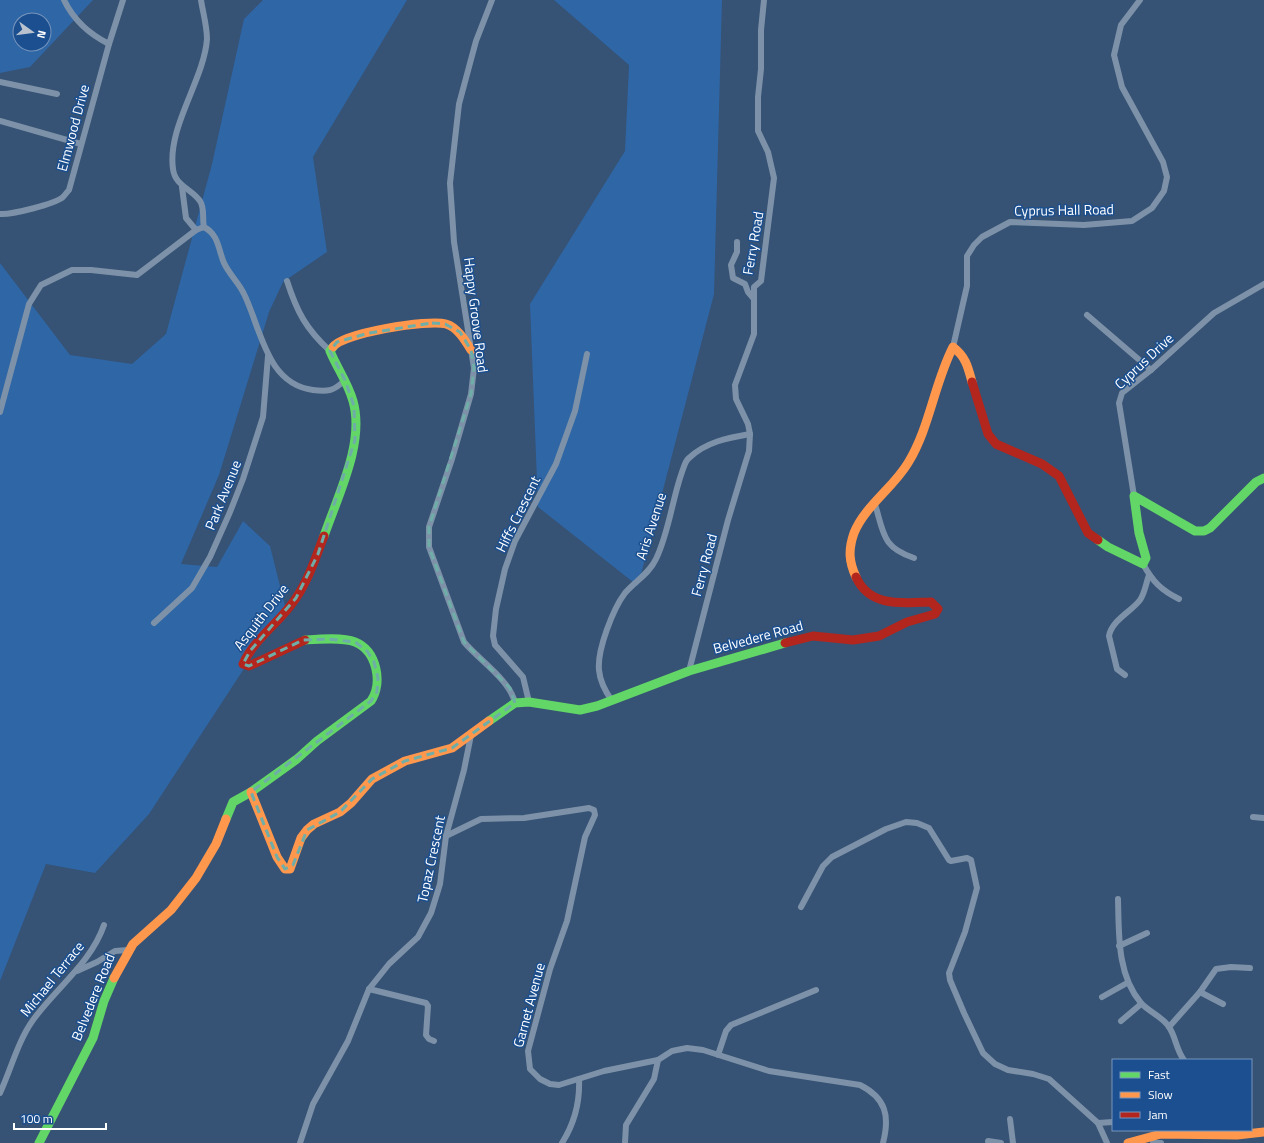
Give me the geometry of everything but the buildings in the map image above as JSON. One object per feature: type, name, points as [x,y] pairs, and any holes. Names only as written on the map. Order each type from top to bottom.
[{"type":"street","points":[[64,0],[80,24],[96,37],[109,44]]},
{"type":"street","name":"Elmwood Drive","points":[[0,214],[9,215],[62,198],[69,190],[109,44],[123,0]]},
{"type":"street","points":[[201,0],[207,28],[205,50],[202,65],[183,114],[173,158],[173,169],[175,176],[182,187],[197,197],[201,202],[204,227]]},
{"type":"street","name":"Happy Groove Road","points":[[492,0],[476,40],[460,104],[450,183],[454,242],[474,368],[471,394],[452,459],[429,527],[429,547],[464,642],[474,655],[510,688],[515,703]]},
{"type":"street","name":"Ferry Road","points":[[689,671],[728,520],[749,451],[750,434],[748,424],[736,399],[735,385],[754,334],[754,287],[761,281],[774,178],[768,152],[758,131],[758,97],[762,69],[761,30],[764,0]]},
{"type":"street","name":"Cyprus Hall Road","points":[[953,347],[967,286],[967,256],[974,245],[982,237],[1010,222],[1084,224],[1132,221],[1152,208],[1164,191],[1167,177],[1163,162],[1122,87],[1114,55],[1121,25],[1140,0]]},
{"type":"street","points":[[0,82],[57,94]]},
{"type":"street","points":[[0,121],[81,144]]},
{"type":"street","points":[[182,187],[186,218],[196,230]]},
{"type":"street","points":[[0,412],[29,304],[41,285],[72,270],[91,270],[137,275],[196,230],[204,227],[213,232],[224,263],[245,295],[268,356],[284,377],[305,389],[323,391],[336,388],[345,380]]},
{"type":"street","points":[[737,242],[737,252],[732,265],[733,278],[745,284],[748,292],[754,299]]},
{"type":"street","points":[[287,281],[293,300],[312,335],[330,351],[337,342],[369,332],[432,322],[445,324],[460,332],[471,350]]},
{"type":"street","name":"Cyprus Drive","points":[[1134,496],[1119,404],[1122,393],[1151,370],[1214,313],[1264,284]]},
{"type":"street","points":[[1087,314],[1151,370]]},
{"type":"street","points":[[953,347],[962,354],[966,360],[991,440],[996,444],[1051,469],[1058,476],[1084,528],[1088,533],[1108,547],[1142,564],[1162,590],[1179,599]]},
{"type":"street","name":"Belvedere Road","points":[[515,703],[529,702],[580,710],[597,706],[689,671],[777,645],[813,636],[853,640],[879,636],[907,622],[935,614],[938,609],[931,602],[899,605],[879,600],[863,590],[855,577],[850,562],[851,537],[875,504],[907,465],[917,446],[929,415],[945,363],[953,347]]},
{"type":"street","name":"Asquith Drive","points":[[251,792],[371,702],[377,692],[378,678],[374,662],[367,651],[355,642],[328,639],[303,640],[249,666],[243,664],[250,651],[296,598],[318,554],[348,466],[356,433],[354,406],[345,380],[334,363],[330,351]]},
{"type":"street","name":"Hiffs Crescent","points":[[529,702],[523,677],[495,645],[493,636],[496,609],[505,569],[515,541],[556,464],[572,418],[587,354]]},
{"type":"street","name":"Park Avenue","points":[[154,623],[192,588],[210,557],[230,512],[243,479],[263,417],[268,356]]},
{"type":"street","name":"Aris Avenue","points":[[612,700],[602,685],[598,669],[604,638],[611,617],[626,593],[647,573],[656,559],[666,529],[676,488],[687,459],[706,445],[727,438],[750,434]]},
{"type":"street","points":[[1134,496],[1195,531],[1204,531],[1210,528],[1251,487],[1264,478]]},
{"type":"street","points":[[1134,496],[1139,533],[1146,558],[1142,564]]},
{"type":"street","points":[[875,504],[889,544],[899,553],[914,558]]},
{"type":"street","points":[[1125,676],[1117,669],[1108,636],[1114,625],[1140,600],[1149,575]]},
{"type":"street","points":[[251,792],[282,867],[285,869],[290,869],[301,838],[307,830],[314,824],[340,812],[351,803],[372,779],[405,762],[452,748],[515,703]]},
{"type":"street","name":"Topaz Crescent","points":[[300,1143],[313,1104],[348,1041],[369,989],[389,964],[418,937],[431,913],[440,884],[446,836],[464,770],[471,735]]},
{"type":"street","name":"Belvedere Road","points":[[39,1143],[58,1109],[93,1038],[104,1000],[118,968],[128,950],[141,936],[171,910],[196,878],[216,844],[233,802],[251,792]]},
{"type":"street","name":"Garnet Avenue","points":[[446,836],[481,819],[524,818],[589,808],[594,810],[595,815],[585,837],[567,921],[550,969],[528,1051],[530,1069],[540,1079],[550,1084],[559,1085],[604,1071],[658,1060],[672,1051],[687,1048],[703,1050],[769,1071],[860,1085],[872,1091],[885,1109],[886,1132],[883,1143]]},
{"type":"street","points":[[1253,817],[1264,818]]},
{"type":"street","points":[[801,907],[823,866],[832,857],[886,829],[906,822],[917,823],[929,828],[951,862],[967,858],[971,860],[977,888],[965,932],[949,973],[950,980],[964,1013],[983,1053],[995,1064],[1008,1070],[1033,1074],[1049,1079],[1098,1123],[1107,1143]]},
{"type":"street","points":[[1118,898],[1119,946],[1128,983],[1141,1004],[1169,1027],[1178,1053],[1183,1059]]},
{"type":"street","name":"Michael Terrace","points":[[0,1093],[32,1021],[99,940],[104,925]]},
{"type":"street","points":[[1119,946],[1147,934]]},
{"type":"street","points":[[72,974],[116,951],[128,950]]},
{"type":"street","points":[[1169,1027],[1200,992],[1216,969],[1231,967],[1250,968]]},
{"type":"street","points":[[1102,998],[1128,983]]},
{"type":"street","points":[[369,989],[426,1003],[428,1006],[426,1035],[429,1039],[434,1041]]},
{"type":"street","points":[[718,1055],[726,1031],[731,1025],[816,990]]},
{"type":"street","points":[[1200,992],[1222,1004]]},
{"type":"street","points":[[1121,1021],[1141,1004]]},
{"type":"street","points":[[625,1143],[626,1125],[654,1079],[658,1060]]},
{"type":"street","points":[[562,1143],[570,1130],[576,1111],[579,1079]]},
{"type":"street","points":[[1010,1119],[1013,1143]]},
{"type":"street","points":[[1098,1123],[1112,1122]]},
{"type":"street","points":[[1128,1143],[1143,1141],[1171,1133],[1237,1135],[1264,1132]]},
{"type":"street","points":[[988,1141],[1001,1143]]},
{"type":"street","points":[[1152,1143],[1161,1143]]},
{"type":"highlighted area","points":[[432,323],[445,324],[460,332],[471,350],[474,368],[471,394],[429,527],[429,547],[464,642],[510,688],[515,703],[452,748],[405,761],[372,779],[340,812],[307,830],[293,865],[285,869],[277,857],[251,792],[371,701],[377,692],[378,678],[374,662],[367,651],[355,642],[328,639],[303,640],[249,666],[243,664],[250,651],[296,598],[318,554],[355,440],[354,406],[345,380],[330,351],[337,342],[369,333]]},
{"type":"shaded area","points":[[0,0],[93,0],[52,44],[52,12],[12,12],[12,52],[44,52],[30,67],[0,73]]},
{"type":"shaded area","points":[[263,0],[407,0],[313,157],[327,252],[283,282],[269,312],[219,475],[181,564],[217,567],[243,521],[270,546],[285,606],[149,814],[95,873],[46,864],[0,981],[0,263],[70,355],[132,364],[166,334],[212,164],[244,19]]},
{"type":"shaded area","points":[[554,0],[722,0],[714,294],[638,586],[538,507],[530,304],[625,151],[629,65]]},
{"type":"traffic: fast","points":[[324,536],[348,469],[356,434],[356,417],[353,401],[330,351],[333,347]]},
{"type":"traffic: fast","points":[[1098,540],[1108,547],[1143,564],[1146,558],[1139,533],[1134,496],[1195,531],[1204,531],[1210,528],[1256,482],[1264,478]]},
{"type":"traffic: fast","points":[[226,819],[233,802],[251,792],[297,759],[317,741],[371,701],[375,694],[377,685],[376,668],[368,652],[362,646],[350,640],[344,639],[305,640]]},
{"type":"traffic: fast","points":[[489,721],[515,703],[529,702],[580,710],[597,706],[689,671],[785,643]]},
{"type":"traffic: fast","points":[[39,1143],[93,1038],[104,1001],[114,978]]},
{"type":"traffic: slow","points":[[333,347],[340,342],[368,332],[405,325],[436,323],[446,324],[454,328],[471,350]]},
{"type":"traffic: slow","points":[[856,577],[850,556],[854,533],[865,514],[895,481],[908,463],[922,435],[941,376],[953,347],[964,359],[972,382]]},
{"type":"traffic: slow","points":[[251,792],[277,857],[285,869],[290,869],[301,838],[307,830],[314,824],[340,812],[351,803],[372,779],[405,761],[452,748],[489,721]]},
{"type":"traffic: slow","points":[[114,978],[133,944],[171,910],[196,878],[216,844],[226,819]]},
{"type":"traffic: slow","points":[[1128,1143],[1161,1134],[1237,1135],[1264,1132]]},
{"type":"traffic: jam","points":[[972,382],[988,434],[996,444],[1042,464],[1059,476],[1088,533],[1098,540]]},
{"type":"traffic: jam","points":[[305,640],[249,666],[243,664],[253,647],[297,597],[310,572],[324,536]]},
{"type":"traffic: jam","points":[[785,643],[813,636],[853,640],[879,636],[907,622],[935,614],[938,609],[931,602],[899,603],[878,599],[862,587],[856,577]]}]
